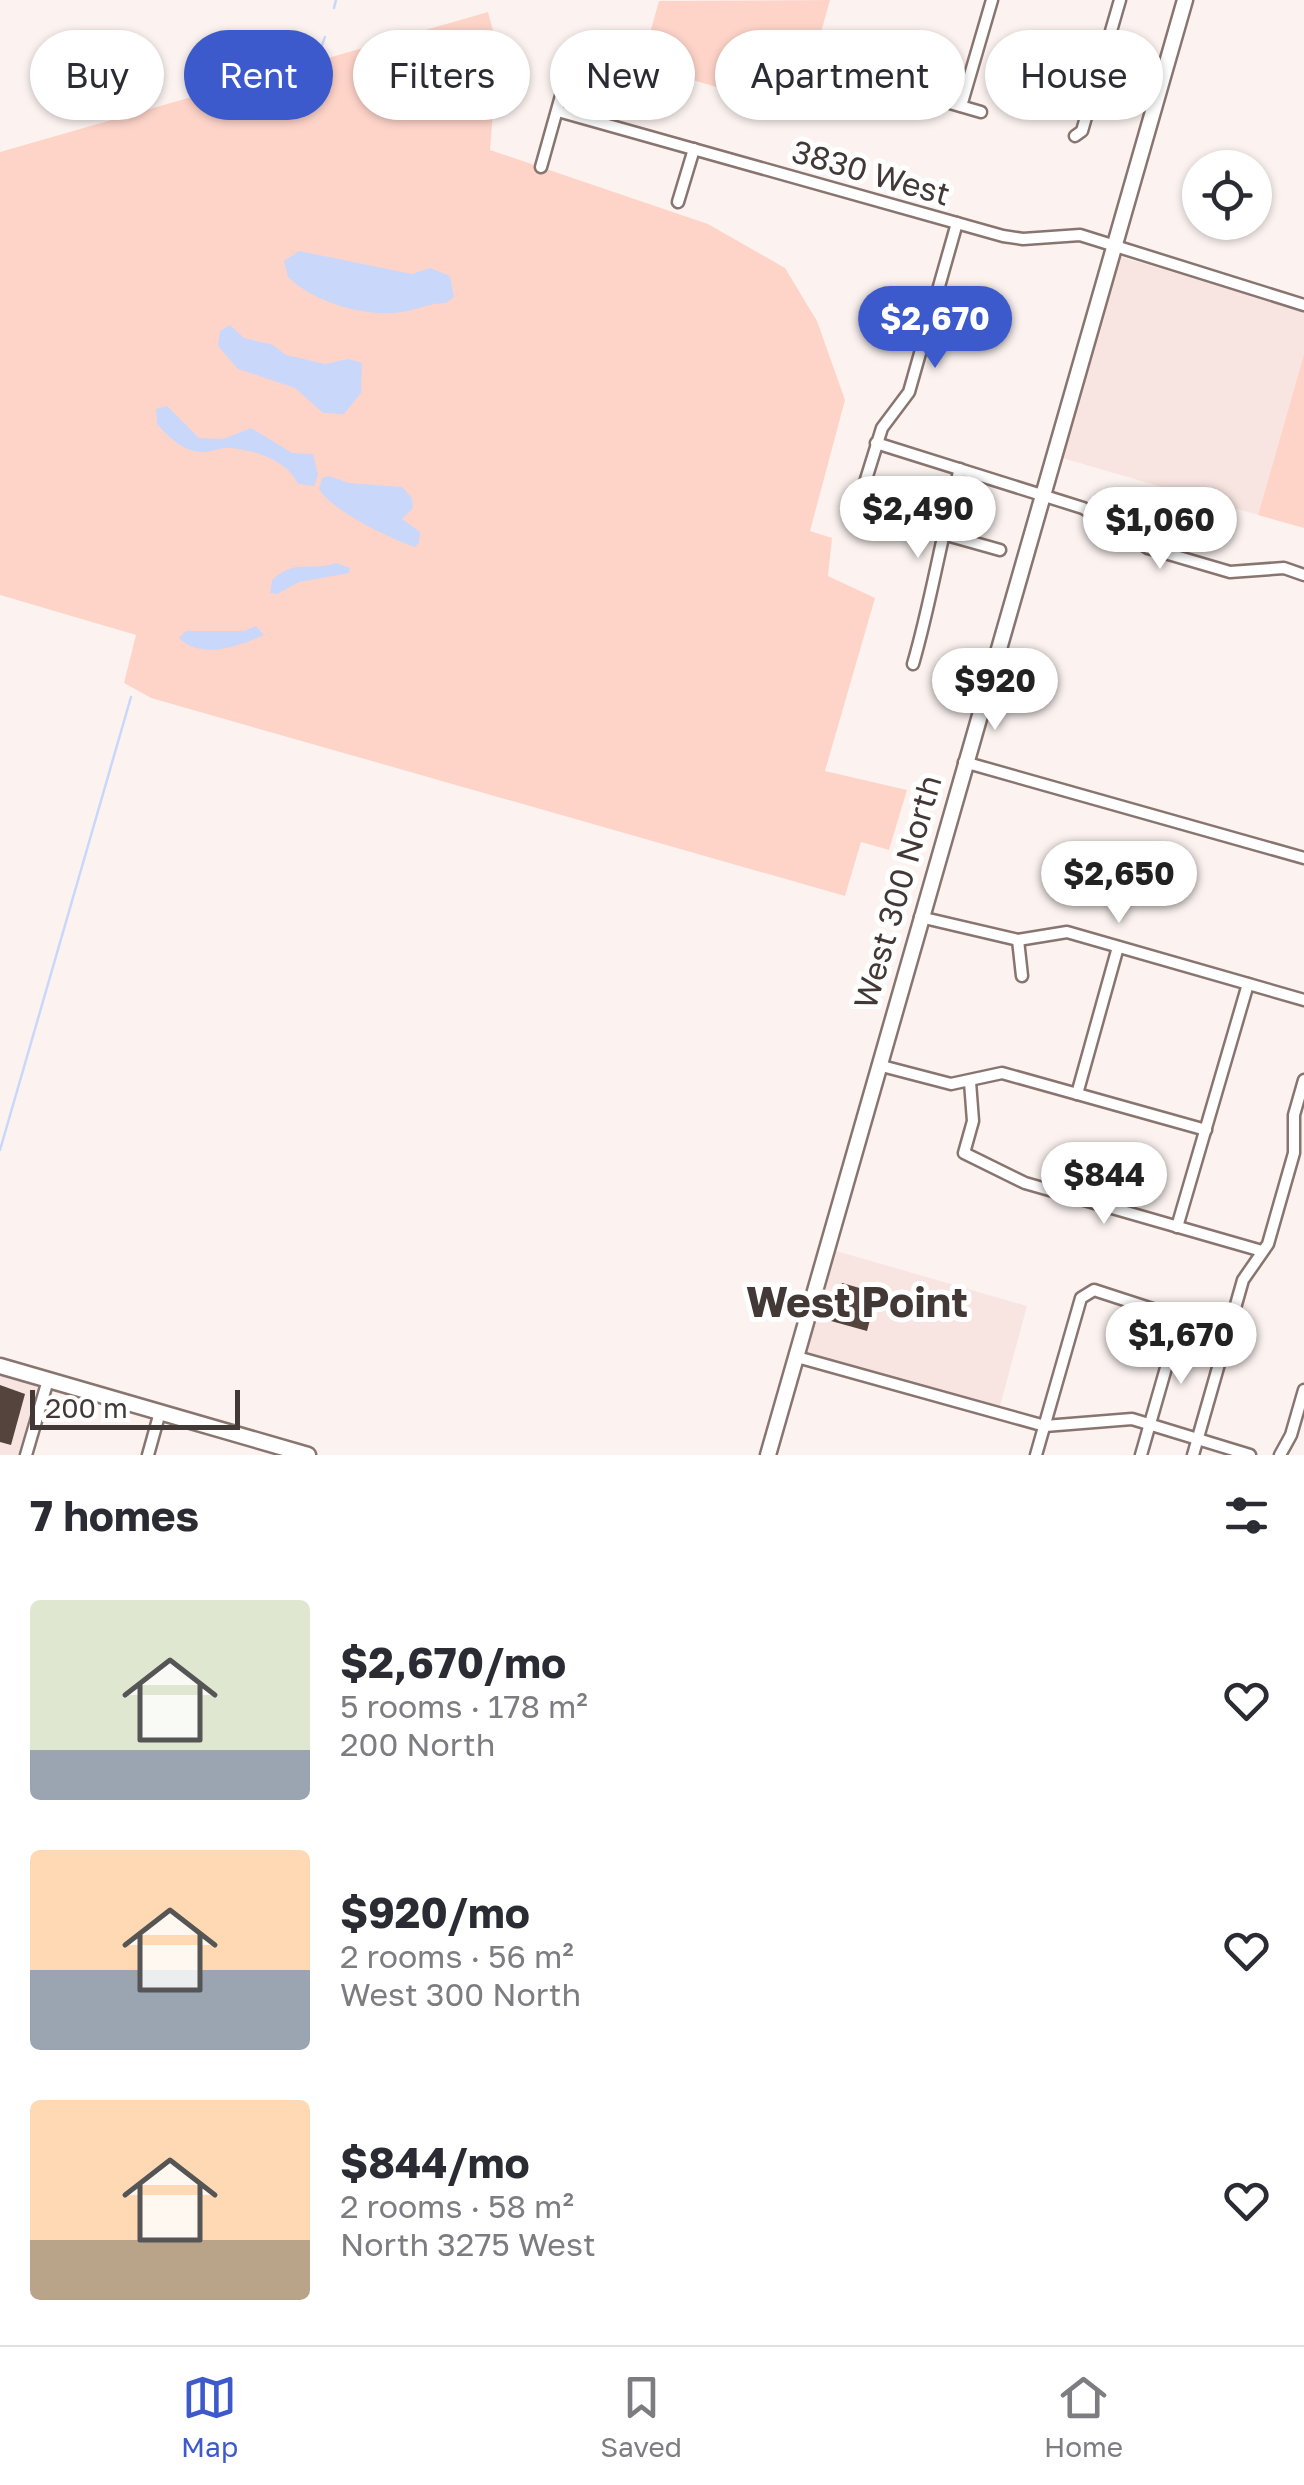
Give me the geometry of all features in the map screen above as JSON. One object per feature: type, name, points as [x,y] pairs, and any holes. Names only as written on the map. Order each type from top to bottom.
[{"type":"main road","name":"West 300 North","points":[[768,1455],[1185,0]]},
{"type":"main road","points":[[0,1366],[306,1455]]},
{"type":"street","points":[[965,95],[992,0]]},
{"type":"street","points":[[1075,136],[1082,131],[1120,0]]},
{"type":"street","points":[[965,107],[981,112]]},
{"type":"street","points":[[542,167],[555,120]]},
{"type":"street","name":"3830 West","points":[[590,120],[1014,238],[1072,234],[1304,305]]},
{"type":"street","points":[[678,202],[694,149]]},
{"type":"street","points":[[958,224],[909,392],[876,443],[859,509],[1000,550]]},
{"type":"street","points":[[876,443],[1092,511],[1148,548],[1230,572],[1284,568],[1304,575]]},
{"type":"street","points":[[914,664],[937,582],[942,534],[960,469]]},
{"type":"street","points":[[964,762],[1304,858]]},
{"type":"street","points":[[920,917],[1018,940],[1067,932],[1304,1000]]},
{"type":"street","points":[[1018,940],[1022,976]]},
{"type":"street","points":[[1077,1094],[1118,947]]},
{"type":"street","points":[[1178,1228],[1248,984]]},
{"type":"street","points":[[878,1065],[950,1084],[1002,1072],[1206,1130]]},
{"type":"street","points":[[1193,1455],[1243,1280],[1262,1251],[1294,1153],[1294,1116],[1304,1080]]},
{"type":"street","points":[[970,1082],[973,1121],[964,1153],[1026,1183],[1262,1251]]},
{"type":"street","points":[[1036,1455],[1086,1292],[1094,1290],[1177,1318],[1141,1455]]},
{"type":"street","points":[[797,1357],[1045,1426],[1066,1427],[1110,1418],[1150,1424],[1250,1455]]},
{"type":"street","points":[[26,1455],[48,1380]]},
{"type":"street","points":[[1280,1455],[1291,1435],[1304,1390]]},
{"type":"street","points":[[148,1455],[160,1412]]},
{"type":"shaded area","points":[[830,0],[822,30],[715,30],[715,87],[695,81],[695,30],[651,30],[659,1]]},
{"type":"shaded area","points":[[488,12],[493,30],[425,30]]},
{"type":"shaded area","points":[[353,51],[353,120],[492,120],[490,150],[708,224],[785,268],[817,321],[845,400],[810,531],[832,538],[828,576],[875,598],[825,771],[907,790],[889,850],[861,842],[845,896],[151,698],[124,683],[136,635],[0,595],[0,152],[112,120],[164,120],[164,105],[184,99],[184,120],[333,120],[333,56]]},
{"type":"shaded area","points":[[1118,256],[1304,311],[1304,354],[1258,515],[1059,457]]},
{"type":"shaded area","points":[[1304,354],[1304,528],[1258,515]]},
{"type":"shaded area","points":[[833,1250],[1027,1306],[999,1410],[804,1353]]},
{"type":"shaded area","points":[[0,1375],[34,1384],[39,1390],[21,1455],[0,1455]]},
{"type":"water","points":[[299,251],[412,274],[430,268],[450,276],[454,297],[446,303],[393,313],[344,307],[313,295],[288,277],[284,261]]},
{"type":"water","points":[[230,325],[244,338],[273,345],[286,355],[325,364],[348,359],[362,363],[361,393],[344,414],[323,413],[295,388],[238,369],[218,346],[220,331]]},
{"type":"water","points":[[167,406],[199,438],[223,439],[251,428],[292,453],[313,454],[318,475],[314,486],[298,484],[286,469],[259,454],[226,448],[198,452],[184,447],[157,424],[156,409]]},
{"type":"water","points":[[329,476],[349,483],[402,487],[412,498],[413,508],[402,519],[420,532],[419,543],[415,547],[391,537],[336,506],[319,489],[322,478]]},
{"type":"water","points":[[336,563],[350,568],[349,573],[299,582],[277,594],[270,593],[272,580],[288,569]]},
{"type":"water","points":[[256,626],[264,635],[220,649],[198,648],[179,638],[186,631],[244,631]]},
{"type":"building","points":[[842,1283],[877,1293],[867,1331],[831,1321]]},
{"type":"building","points":[[0,1385],[25,1394],[11,1445],[0,1442]]},
{"type":"waterway","points":[[334,8],[336,0]]},
{"type":"waterway","points":[[0,1150],[131,697]]},
{"type":"district","name":"West Point","points":[[857,1302]]}]
